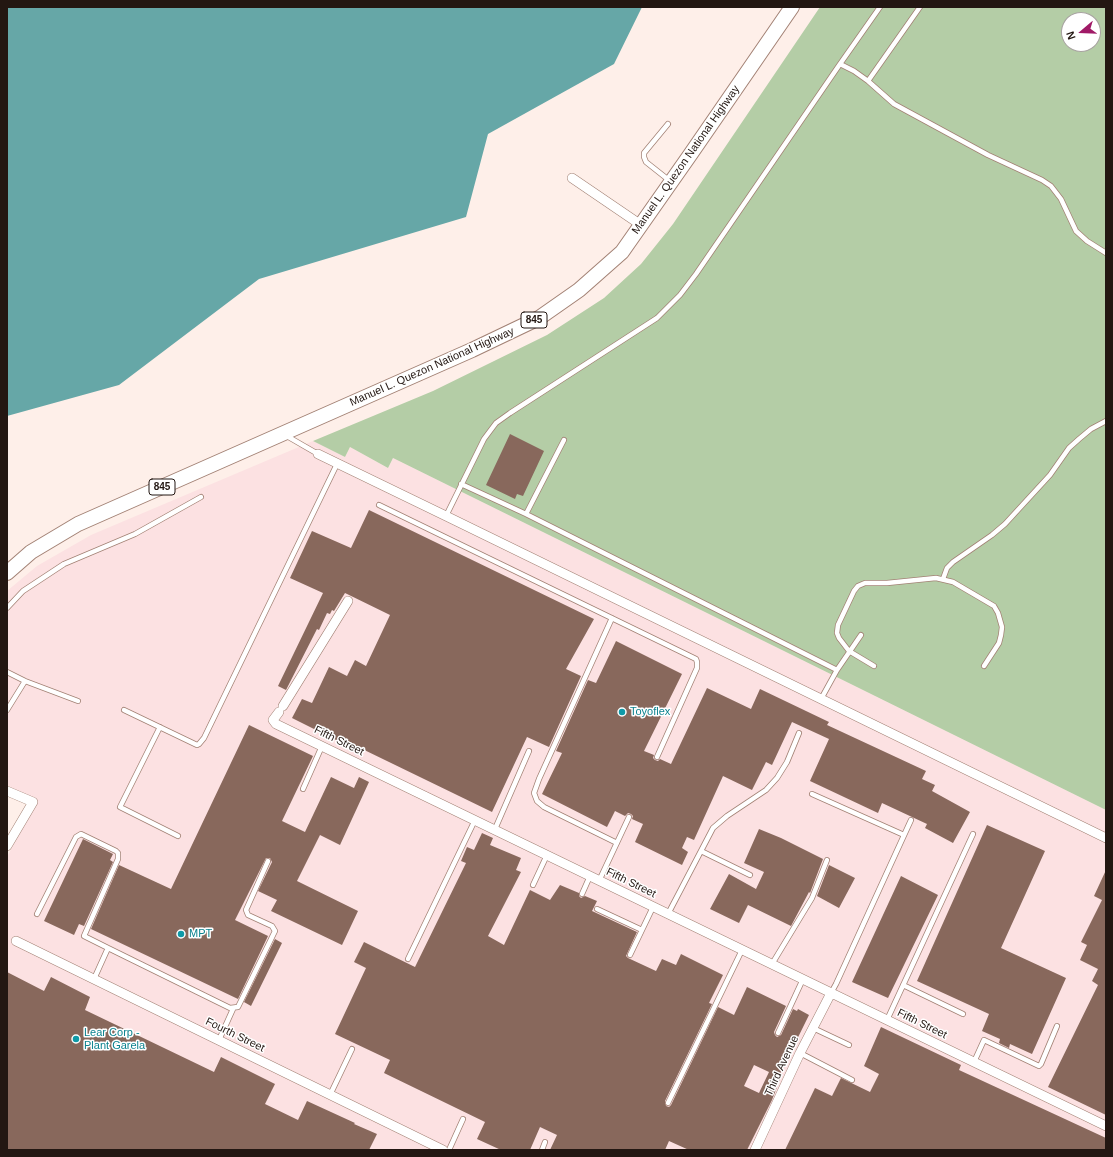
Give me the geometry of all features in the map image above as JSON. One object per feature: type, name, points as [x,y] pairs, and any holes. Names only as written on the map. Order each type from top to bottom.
[{"type":"main road","name":"Manuel L. Quezon National Highway","points":[[7,573],[31,552],[78,524],[472,350],[539,318],[579,290],[622,252],[792,7]]},
{"type":"street","points":[[572,178],[640,225]]},
{"type":"street","points":[[318,454],[1106,838]]},
{"type":"street","name":"Fifth Street","points":[[348,601],[273,720],[274,723],[1106,1126]]},
{"type":"street","points":[[7,791],[32,802],[7,846]]},
{"type":"street","name":"Fourth Street","points":[[16,941],[443,1150]]},
{"type":"street","name":"Third Avenue","points":[[756,1150],[800,1053],[831,993]]},
{"type":"lane","points":[[446,516],[484,439],[496,423],[657,318],[680,295],[722,238],[880,7]]},
{"type":"lane","points":[[868,81],[920,7]]},
{"type":"lane","points":[[840,64],[854,71],[868,81],[894,104],[988,155],[1042,180],[1051,186],[1061,199],[1076,231],[1087,241],[1106,253]]},
{"type":"lane","points":[[668,124],[644,153],[644,157],[646,162],[671,182]]},
{"type":"lane","points":[[943,579],[947,568],[953,562],[992,535],[1005,524],[1050,475],[1079,438],[1091,429],[1106,421]]},
{"type":"lane","points":[[282,434],[318,454]]},
{"type":"lane","points":[[526,514],[564,440]]},
{"type":"lane","points":[[124,710],[160,728],[199,744],[204,738],[336,464]]},
{"type":"lane","points":[[461,484],[526,514],[837,670]]},
{"type":"lane","points":[[7,608],[23,591],[64,564],[135,534],[201,497]]},
{"type":"lane","points":[[379,505],[693,657],[697,662],[697,668],[656,757]]},
{"type":"lane","points":[[874,666],[849,651],[837,633],[838,625],[854,591],[858,586],[865,583],[888,583],[921,578],[936,578],[953,582],[994,606],[998,613],[1002,626],[1001,635],[998,643],[984,666]]},
{"type":"lane","points":[[612,618],[534,793],[538,801],[544,806],[617,843]]},
{"type":"lane","points":[[821,700],[837,670],[861,634]]},
{"type":"lane","points":[[7,672],[25,681],[78,702]]},
{"type":"lane","points":[[7,710],[25,681]]},
{"type":"lane","points":[[160,728],[120,807],[178,836]]},
{"type":"lane","points":[[668,914],[713,828],[727,816],[766,790],[777,778],[787,762],[799,733]]},
{"type":"lane","points":[[303,789],[322,746]]},
{"type":"lane","points":[[494,829],[529,751]]},
{"type":"lane","points":[[812,794],[904,835]]},
{"type":"lane","points":[[600,881],[629,817]]},
{"type":"lane","points":[[408,959],[475,820]]},
{"type":"lane","points":[[831,993],[911,820]]},
{"type":"lane","points":[[37,914],[76,837],[81,834],[118,853],[118,859],[84,936],[233,1009]]},
{"type":"lane","points":[[887,1020],[973,834]]},
{"type":"lane","points":[[701,850],[750,875]]},
{"type":"lane","points":[[533,885],[547,855]]},
{"type":"lane","points":[[219,1040],[233,1009],[238,1007],[275,931],[272,926],[248,915],[246,910],[268,860]]},
{"type":"lane","points":[[772,964],[812,898],[828,860]]},
{"type":"lane","points":[[582,894],[590,876]]},
{"type":"lane","points":[[630,955],[653,906]]},
{"type":"lane","points":[[597,909],[642,930]]},
{"type":"lane","points":[[94,979],[108,948]]},
{"type":"lane","points":[[668,1102],[742,950]]},
{"type":"lane","points":[[778,1033],[803,979]]},
{"type":"lane","points":[[903,985],[963,1014]]},
{"type":"lane","points":[[974,1062],[984,1040],[1039,1066],[1057,1026]]},
{"type":"lane","points":[[813,1028],[849,1045]]},
{"type":"lane","points":[[330,1095],[352,1050]]},
{"type":"lane","points":[[800,1053],[852,1080]]},
{"type":"lane","points":[[449,1150],[463,1119]]},
{"type":"lane","points":[[542,1150],[545,1142]]},
{"type":"shaded area","points":[[313,441],[345,457],[350,447],[388,468],[393,458],[1106,810],[1106,1150],[7,1150],[7,857],[36,802],[7,785],[7,591],[37,566],[91,535]]},
{"type":"green space","points":[[820,7],[1106,7],[1106,810],[393,458],[388,468],[350,447],[345,457],[313,441],[433,391],[547,335],[604,298],[641,264],[673,224]]},
{"type":"water","points":[[7,7],[642,7],[614,64],[488,134],[466,217],[259,279],[119,385],[7,416]]},
{"type":"building","points":[[510,434],[544,451],[523,496],[517,494],[515,499],[486,485]]},
{"type":"building","points":[[369,510],[594,619],[566,669],[581,676],[549,747],[527,737],[492,812],[354,745],[352,748],[292,718],[302,699],[312,703],[329,667],[347,676],[355,660],[366,666],[390,615],[345,593],[334,611],[332,610],[330,614],[327,613],[319,630],[317,629],[286,690],[278,686],[323,593],[290,578],[312,531],[351,548]]},
{"type":"building","points":[[616,641],[682,674],[644,751],[654,755],[653,758],[655,760],[658,761],[660,759],[671,764],[707,688],[751,709],[760,689],[829,722],[827,725],[926,771],[922,779],[935,785],[932,791],[970,812],[953,843],[925,828],[927,824],[882,803],[878,813],[810,781],[829,739],[792,722],[772,765],[766,762],[752,790],[723,776],[694,840],[687,837],[682,848],[688,852],[682,865],[635,842],[643,824],[632,819],[633,816],[631,814],[628,813],[625,816],[615,811],[607,827],[542,794],[562,753],[556,751],[588,680],[596,683]]},
{"type":"building","points":[[249,725],[313,756],[282,821],[305,832],[331,777],[354,788],[359,777],[369,782],[340,845],[320,835],[297,881],[358,911],[342,945],[271,911],[277,900],[258,891],[272,862],[270,858],[266,858],[235,920],[268,936],[238,999],[91,929],[119,865],[171,889]]},
{"type":"building","points":[[987,825],[1045,851],[1001,948],[1066,978],[1032,1054],[1010,1044],[1009,1048],[999,1043],[1000,1039],[982,1031],[989,1014],[917,981]]},
{"type":"building","points":[[759,829],[823,859],[810,893],[809,892],[791,926],[748,905],[739,923],[710,909],[729,874],[756,889],[764,872],[744,863]]},
{"type":"building","points":[[482,833],[493,838],[490,845],[521,858],[516,870],[521,872],[488,936],[504,945],[530,890],[550,900],[560,885],[579,893],[581,898],[585,896],[597,901],[592,911],[637,932],[626,956],[628,958],[656,971],[662,959],[676,965],[681,954],[723,975],[709,1003],[712,1004],[665,1101],[666,1106],[669,1107],[671,1105],[718,1007],[734,1015],[747,987],[786,1006],[774,1032],[777,1037],[781,1035],[793,1009],[797,1011],[798,1009],[809,1015],[778,1078],[780,1079],[772,1100],[747,1150],[689,1150],[669,1141],[665,1150],[550,1150],[557,1135],[540,1127],[530,1150],[501,1150],[477,1139],[485,1122],[384,1073],[390,1060],[335,1034],[366,968],[354,962],[364,942],[415,967],[466,863],[461,861],[467,847],[474,850]],"holes":[[[754,1065],[769,1072],[759,1093],[744,1086]]]},
{"type":"building","points":[[83,839],[113,854],[110,860],[113,862],[84,926],[79,924],[74,935],[44,921]]},
{"type":"building","points":[[829,865],[855,878],[839,908],[817,896]]},
{"type":"building","points":[[1106,870],[1106,1115],[1048,1087],[1098,985],[1092,981],[1098,969],[1080,960],[1087,945],[1081,942],[1102,900],[1094,896]]},
{"type":"building","points":[[901,876],[938,895],[888,998],[852,982]]},
{"type":"building","points":[[275,939],[282,943],[251,1006],[244,1002]]},
{"type":"building","name":"Lear Corp - Plant Garela","points":[[7,972],[44,991],[51,977],[90,997],[85,1010],[214,1072],[221,1057],[275,1084],[265,1104],[298,1120],[307,1101],[377,1134],[369,1150],[7,1150]]},
{"type":"building","points":[[881,1027],[961,1065],[959,1070],[1106,1138],[1106,1150],[785,1150],[815,1088],[832,1096],[841,1078],[870,1092],[879,1074],[864,1066]]},
{"type":"place","name":"Toyoflex","points":[[622,712]]},
{"type":"place","name":"MPT","points":[[181,934]]},
{"type":"place","name":"Lear Corp - Plant Garela","points":[[76,1039]]}]
